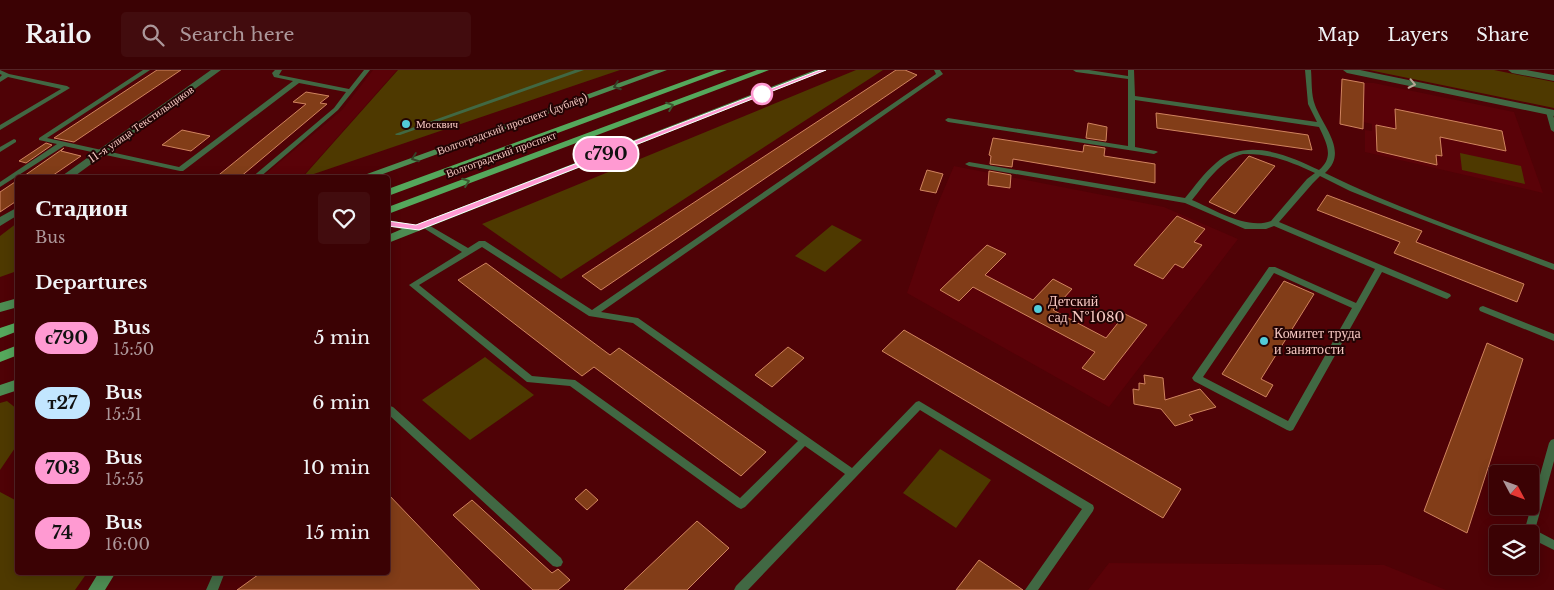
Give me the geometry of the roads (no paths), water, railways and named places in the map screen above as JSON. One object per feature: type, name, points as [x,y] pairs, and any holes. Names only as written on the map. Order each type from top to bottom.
[{"type":"main road","name":"Волгоградский проспект (дублёр)","points":[[377,174],[663,70]]},
{"type":"main road","name":"Волгоградский проспект","points":[[390,192],[723,70]]},
{"type":"main road","name":"Волгоградский проспект","points":[[390,211],[765,70]]},
{"type":"main road","points":[[390,239],[822,70]]},
{"type":"main road","points":[[390,223],[421,226]]},
{"type":"main road","points":[[0,308],[15,303]]},
{"type":"main road","points":[[0,333],[15,327]]},
{"type":"main road","points":[[0,357],[15,351]]},
{"type":"main road","points":[[0,391],[15,385]]},
{"type":"main road","points":[[96,590],[106,575]]},
{"type":"street","name":"11-я улица Текстильщиков","points":[[68,175],[216,70]]},
{"type":"street","points":[[1347,70],[1551,113]]},
{"type":"street","points":[[1513,70],[1554,78]]},
{"type":"street","points":[[0,222],[15,212]]},
{"type":"lane","points":[[147,70],[41,139],[180,169],[297,81]]},
{"type":"lane","points":[[279,70],[275,73],[276,76],[349,91]]},
{"type":"lane","points":[[258,175],[336,109],[366,70]]},
{"type":"lane","points":[[398,134],[581,70]]},
{"type":"lane","points":[[592,314],[940,74],[937,70]]},
{"type":"lane","points":[[1076,70],[1131,74],[1132,149]]},
{"type":"lane","points":[[969,164],[1187,201],[1245,226],[1266,226],[1274,223],[1319,173],[1328,166],[1332,154],[1312,104],[1308,70]]},
{"type":"lane","points":[[0,72],[67,88],[0,128]]},
{"type":"lane","points":[[0,80],[7,75]]},
{"type":"lane","points":[[1132,98],[1321,124]]},
{"type":"lane","points":[[1551,113],[1554,130]]},
{"type":"lane","points":[[948,120],[1154,152]]},
{"type":"lane","points":[[0,150],[14,141]]},
{"type":"lane","points":[[15,175],[62,144]]},
{"type":"lane","points":[[1187,201],[1222,161],[1242,152],[1265,153],[1277,156],[1352,188],[1554,267]]},
{"type":"lane","points":[[0,185],[15,175]]},
{"type":"lane","points":[[1274,223],[1447,296]]},
{"type":"lane","points":[[421,226],[468,252]]},
{"type":"lane","points":[[805,440],[740,504],[572,383],[530,379],[414,285],[482,243],[592,314],[635,320],[805,440],[852,474]]},
{"type":"lane","points":[[1358,307],[1272,269],[1197,378],[1290,427],[1358,307],[1380,267]]},
{"type":"lane","points":[[1483,309],[1554,338]]},
{"type":"lane","points":[[740,590],[919,405],[1089,508],[1032,590]]},
{"type":"lane","points":[[390,410],[557,562]]},
{"type":"lane","points":[[1554,443],[1528,532],[1554,545]]},
{"type":"lane","points":[[212,590],[219,575]]},
{"type":"place","name":"Москвич","points":[[406,124]]},
{"type":"place","name":"Детский сад №1080","points":[[1038,309]]},
{"type":"place","name":"Комитет труда и занятости","points":[[1264,341]]}]
